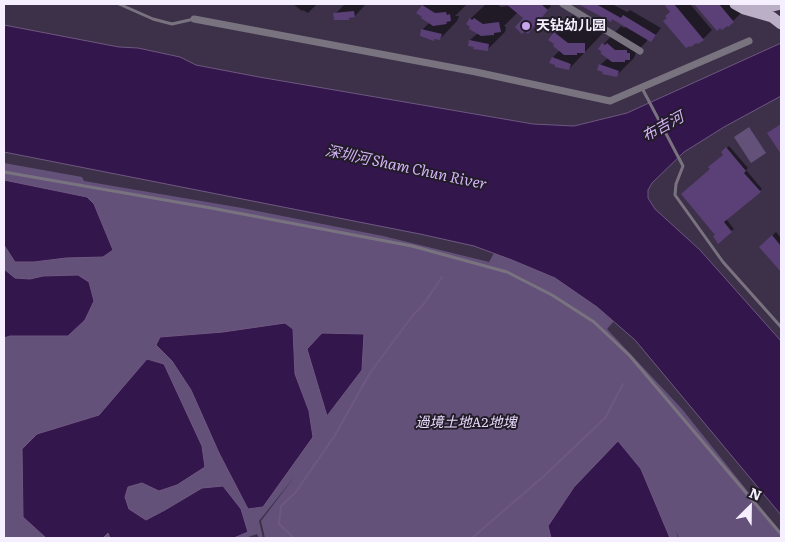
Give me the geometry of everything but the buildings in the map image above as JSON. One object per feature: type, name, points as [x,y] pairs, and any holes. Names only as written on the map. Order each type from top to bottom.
[{"type":"main road","points":[[736,4],[744,9],[772,17],[780,23]]},
{"type":"main road","points":[[750,4],[768,7],[779,4],[781,10]]},
{"type":"street","points":[[563,4],[640,51]]},
{"type":"street","points":[[194,19],[476,72],[610,101],[749,41]]},
{"type":"lane","points":[[119,4],[153,19],[172,24],[194,19]]},
{"type":"lane","points":[[642,88],[681,159],[683,166],[676,184],[675,195],[723,262],[781,327]]},
{"type":"lane","points":[[4,172],[211,208],[412,246],[507,272],[552,295],[594,322],[630,356],[781,534]]},
{"type":"green space","points":[[749,127],[766,153],[751,163],[734,137]]},
{"type":"green space","name":"過境土地A2地塊","points":[[4,152],[529,252],[668,361],[781,515],[635,340],[614,321],[607,329],[682,409],[781,533],[781,538],[679,538],[676,531],[678,538],[265,538],[261,521],[295,476],[259,521],[263,538],[259,538],[257,534],[248,538],[4,538],[4,163],[82,177],[84,181],[242,208],[383,236],[489,262],[494,253],[474,246],[419,234]]},
{"type":"water","points":[[4,25],[119,47],[138,48],[180,57],[196,65],[259,77],[533,124],[574,126],[627,113],[781,43],[781,96],[724,127],[684,152],[652,183],[648,190],[648,198],[655,209],[700,250],[781,341],[781,515],[635,340],[597,307],[555,278],[474,246],[4,152]]},
{"type":"water","points":[[4,180],[87,197],[94,204],[113,250],[103,257],[15,262],[4,245]]},
{"type":"water","points":[[4,269],[15,278],[30,279],[43,276],[78,275],[89,282],[94,301],[85,320],[68,336],[10,336],[4,338]]},
{"type":"water","points":[[285,323],[293,329],[295,374],[309,411],[313,437],[263,507],[248,509],[219,453],[191,390],[172,361],[156,345],[160,337],[223,332]]},
{"type":"water","points":[[322,333],[364,334],[362,370],[327,416],[307,349]]},
{"type":"water","points":[[147,359],[164,364],[202,446],[205,467],[177,485],[159,491],[142,483],[128,487],[125,497],[129,509],[146,520],[202,488],[223,486],[241,509],[248,532],[234,538],[110,538],[108,533],[103,538],[46,538],[23,517],[22,449],[37,434],[99,415]]},
{"type":"water","points":[[618,441],[641,469],[670,538],[551,538],[548,526],[574,487]]},
{"type":"waterway","points":[[294,538],[279,524],[281,506],[295,493],[335,435],[370,373],[413,315],[423,305],[442,277]]},
{"type":"waterway","points":[[472,538],[544,476],[605,418],[623,384]]},
{"type":"place","name":"天钻幼儿园","points":[[526,26]]},
{"type":"water label","name":"布吉河","points":[[663,127]]},
{"type":"water label","name":"深圳河 Sham Chun River","points":[[406,168]]}]
